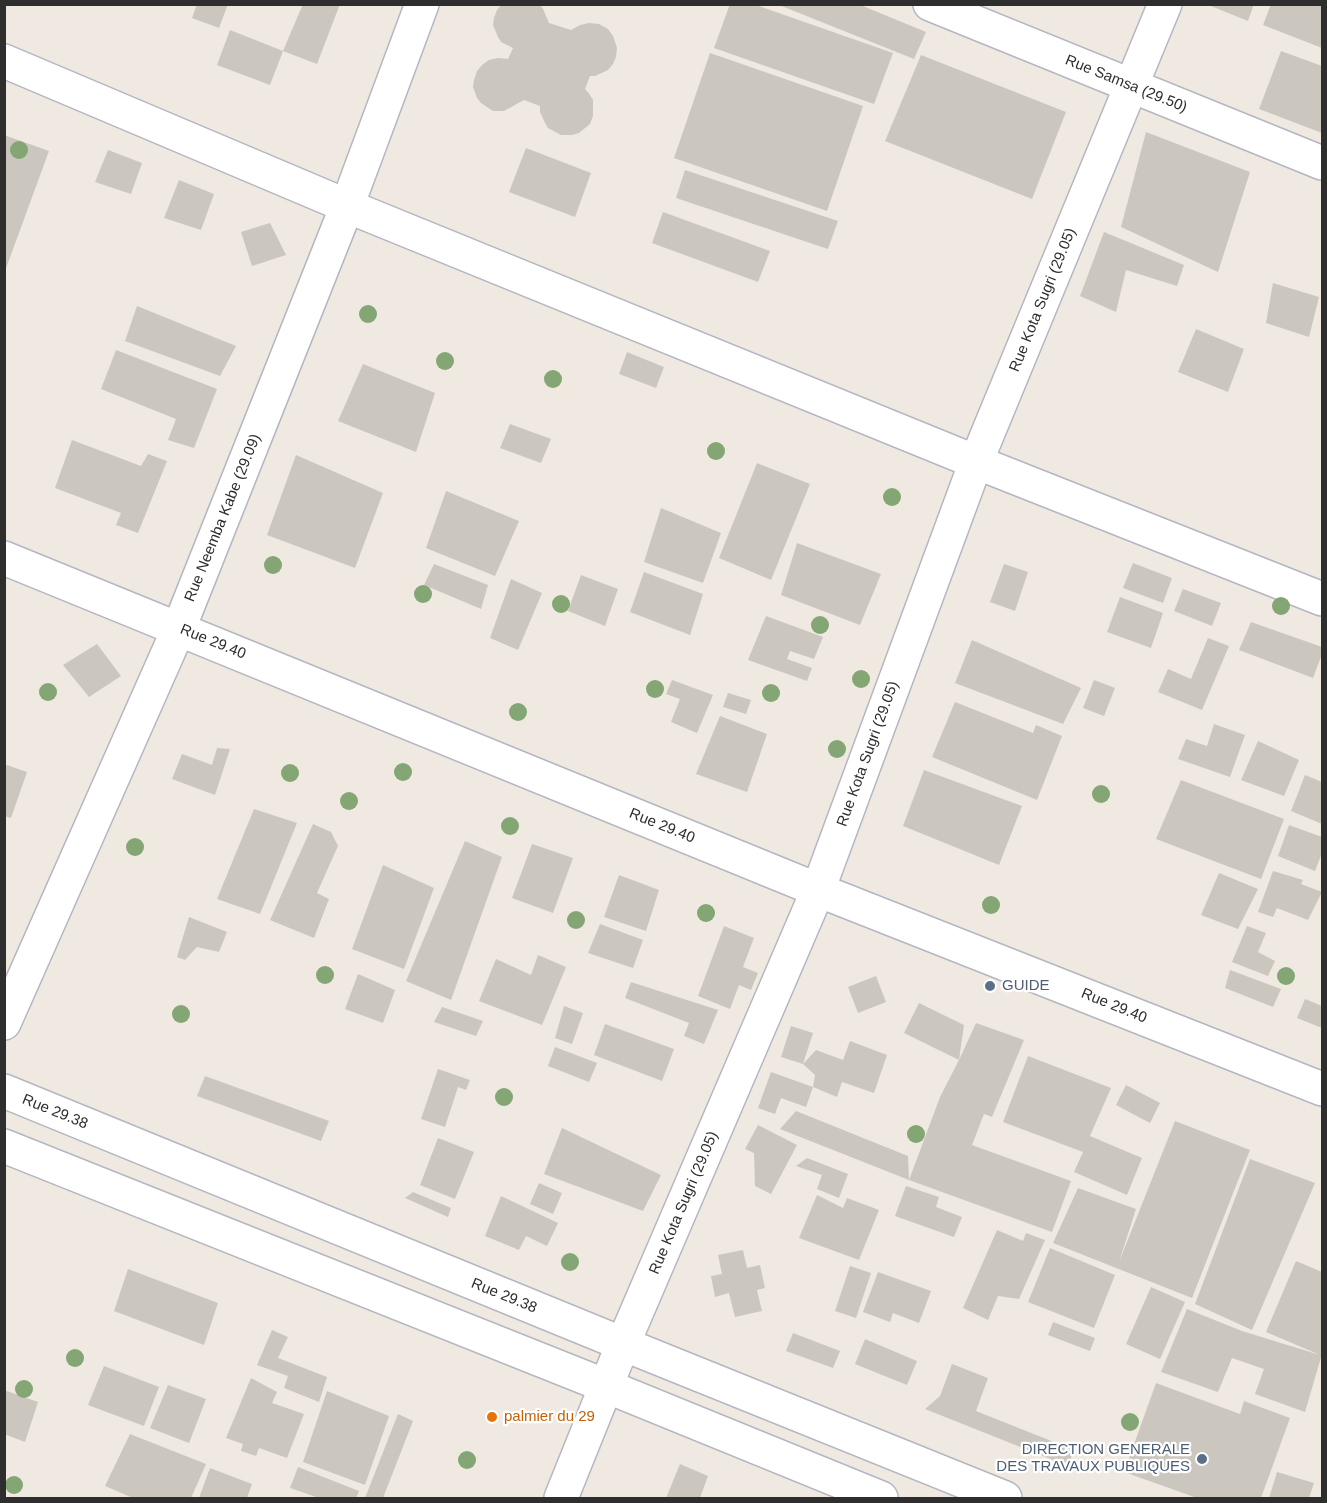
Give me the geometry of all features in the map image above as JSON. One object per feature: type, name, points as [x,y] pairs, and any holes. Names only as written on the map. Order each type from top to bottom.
[{"type":"street","name":"Rue Neemba Kabe (29.09)","points":[[4,1023],[179,628],[347,206],[422,4]]},
{"type":"street","name":"Rue Samsa (29.50)","points":[[930,4],[1323,163]]},
{"type":"street","name":"Rue Kota Sugri (29.05)","points":[[561,1498],[623,1344],[818,890],[976,462],[1165,4]]},
{"type":"street","points":[[4,61],[347,206],[976,462],[1323,599]]},
{"type":"street","name":"Rue 29.40","points":[[4,558],[818,890],[1323,1089]]},
{"type":"street","name":"Rue 29.38","points":[[4,1091],[1005,1498]]},
{"type":"street","points":[[4,1146],[881,1498]]},
{"type":"building","points":[[197,4],[228,4],[219,28],[192,18]]},
{"type":"building","points":[[303,4],[340,4],[317,64],[283,51]]},
{"type":"building","points":[[730,4],[753,4],[893,53],[874,104],[714,48]]},
{"type":"building","points":[[858,4],[926,32],[914,59],[779,5]]},
{"type":"building","points":[[1206,4],[1254,4],[1248,21]]},
{"type":"building","points":[[1271,4],[1322,4],[1322,48],[1263,25]]},
{"type":"building","points":[[501,5],[540,5],[549,23],[571,30],[589,23],[599,24],[608,29],[613,36],[617,48],[616,57],[608,70],[590,76],[585,89],[593,100],[593,116],[590,124],[579,133],[561,135],[548,128],[540,112],[540,106],[524,100],[504,111],[493,111],[477,98],[473,87],[477,71],[489,60],[508,59],[513,48],[501,42],[493,25],[497,10]]},
{"type":"building","points":[[230,30],[283,51],[270,85],[217,65]]},
{"type":"building","points":[[1281,51],[1322,66],[1322,133],[1259,109]]},
{"type":"building","points":[[710,53],[863,106],[827,211],[674,158]]},
{"type":"building","points":[[921,55],[1066,112],[1032,199],[885,141]]},
{"type":"building","points":[[1146,132],[1250,172],[1218,272],[1121,227]]},
{"type":"building","points":[[4,135],[49,151],[5,271],[4,271]]},
{"type":"building","points":[[526,148],[591,173],[575,217],[509,192]]},
{"type":"building","points":[[108,150],[142,163],[131,194],[95,182]]},
{"type":"building","points":[[685,170],[838,221],[828,249],[676,198]]},
{"type":"building","points":[[179,180],[214,194],[201,230],[164,218]]},
{"type":"building","points":[[663,212],[770,251],[758,282],[652,243]]},
{"type":"building","points":[[270,223],[286,255],[252,266],[241,232]]},
{"type":"building","points":[[1104,232],[1184,265],[1177,286],[1126,270],[1116,312],[1080,296]]},
{"type":"building","points":[[1273,283],[1319,297],[1309,337],[1266,323]]},
{"type":"building","points":[[137,306],[236,346],[220,376],[125,341]]},
{"type":"building","points":[[1196,329],[1244,349],[1228,392],[1178,372]]},
{"type":"building","points":[[116,350],[217,389],[194,448],[168,440],[176,419],[101,389]]},
{"type":"building","points":[[627,352],[664,367],[656,388],[619,374]]},
{"type":"building","points":[[363,364],[435,393],[416,452],[338,421]]},
{"type":"building","points":[[510,424],[551,439],[541,463],[500,448]]},
{"type":"building","points":[[72,440],[141,466],[148,454],[167,461],[138,533],[116,525],[121,513],[55,488]]},
{"type":"building","points":[[296,455],[383,493],[355,568],[267,535]]},
{"type":"building","points":[[757,463],[810,484],[771,580],[719,558]]},
{"type":"building","points":[[446,491],[519,521],[495,576],[426,548]]},
{"type":"building","points":[[661,508],[721,533],[703,583],[644,562]]},
{"type":"building","points":[[797,543],[881,574],[860,625],[781,595]]},
{"type":"building","points":[[1133,563],[1172,578],[1163,603],[1123,588]]},
{"type":"building","points":[[434,564],[488,585],[481,609],[424,585]]},
{"type":"building","points":[[1004,564],[1028,572],[1015,611],[990,602]]},
{"type":"building","points":[[644,572],[703,594],[690,635],[630,612]]},
{"type":"building","points":[[581,575],[618,589],[605,626],[568,611]]},
{"type":"building","points":[[511,579],[542,593],[518,650],[490,638]]},
{"type":"building","points":[[1183,589],[1221,603],[1212,626],[1174,611]]},
{"type":"building","points":[[1120,597],[1163,613],[1151,648],[1107,632]]},
{"type":"building","points":[[766,616],[823,637],[814,659],[790,651],[787,659],[812,668],[807,681],[748,660]]},
{"type":"building","points":[[1251,622],[1322,647],[1322,654],[1313,678],[1239,650]]},
{"type":"building","points":[[1208,638],[1229,646],[1202,710],[1158,692],[1168,669],[1191,679]]},
{"type":"building","points":[[972,640],[1081,688],[1063,724],[955,683]]},
{"type":"building","points":[[97,644],[121,676],[89,697],[63,665]]},
{"type":"building","points":[[672,680],[713,695],[697,733],[671,722],[680,699],[666,694]]},
{"type":"building","points":[[1094,680],[1115,688],[1104,716],[1083,708]]},
{"type":"building","points":[[728,693],[751,700],[746,714],[723,707]]},
{"type":"building","points":[[955,702],[1033,733],[1036,725],[1062,736],[1037,800],[932,757]]},
{"type":"building","points":[[720,716],[767,734],[747,792],[696,774]]},
{"type":"building","points":[[1214,724],[1245,735],[1230,777],[1178,759],[1186,739],[1207,746]]},
{"type":"building","points":[[1258,741],[1299,760],[1284,796],[1241,780]]},
{"type":"building","points":[[217,748],[230,749],[215,795],[172,779],[182,754],[212,765]]},
{"type":"building","points":[[4,764],[27,772],[11,818],[4,816]]},
{"type":"building","points":[[924,770],[1022,806],[999,865],[903,826]]},
{"type":"building","points":[[1305,775],[1322,782],[1322,824],[1291,811]]},
{"type":"building","points":[[1181,780],[1284,819],[1261,879],[1156,839]]},
{"type":"building","points":[[254,809],[297,823],[260,914],[217,899]]},
{"type":"building","points":[[313,824],[331,832],[338,846],[317,893],[329,899],[314,938],[270,920]]},
{"type":"building","points":[[1289,825],[1322,837],[1322,853],[1315,871],[1278,856]]},
{"type":"building","points":[[465,841],[502,857],[451,1000],[406,981]]},
{"type":"building","points":[[532,844],[573,858],[553,913],[512,898]]},
{"type":"building","points":[[383,865],[434,888],[404,969],[352,949]]},
{"type":"building","points":[[1273,871],[1303,880],[1301,884],[1322,892],[1308,920],[1277,908],[1273,917],[1258,912]]},
{"type":"building","points":[[1219,873],[1258,889],[1238,929],[1201,915]]},
{"type":"building","points":[[619,875],[659,890],[646,931],[604,917]]},
{"type":"building","points":[[189,917],[227,932],[219,952],[197,947],[185,960],[177,957]]},
{"type":"building","points":[[600,924],[643,940],[633,968],[588,953]]},
{"type":"building","points":[[724,926],[754,938],[743,967],[758,973],[751,990],[739,985],[730,1009],[698,996]]},
{"type":"building","points":[[1247,926],[1266,933],[1258,952],[1275,961],[1268,976],[1232,962]]},
{"type":"building","points":[[538,955],[566,967],[542,1025],[479,1001],[496,959],[531,975]]},
{"type":"building","points":[[1230,970],[1281,989],[1273,1007],[1225,988]]},
{"type":"building","points":[[358,974],[395,990],[383,1023],[345,1009]]},
{"type":"building","points":[[876,976],[886,1002],[858,1013],[848,987]]},
{"type":"building","points":[[631,982],[718,1010],[704,1044],[684,1036],[689,1023],[625,998]]},
{"type":"building","points":[[1305,999],[1322,1006],[1322,1028],[1297,1018]]},
{"type":"building","points":[[919,1003],[964,1025],[959,1060],[904,1033]]},
{"type":"building","points":[[564,1006],[583,1013],[572,1044],[555,1038]]},
{"type":"building","points":[[442,1007],[483,1021],[476,1036],[434,1022]]},
{"type":"building","points":[[976,1023],[1024,1040],[992,1117],[984,1114],[972,1145],[1071,1181],[1052,1232],[909,1180],[940,1097]]},
{"type":"building","points":[[605,1024],[674,1049],[662,1081],[594,1055]]},
{"type":"building","points":[[791,1026],[813,1033],[803,1064],[781,1057]]},
{"type":"building","points":[[850,1041],[887,1055],[874,1093],[842,1082],[837,1097],[813,1087],[815,1075],[803,1064],[816,1050],[843,1060]]},
{"type":"building","points":[[555,1047],[597,1063],[589,1082],[548,1066]]},
{"type":"building","points":[[1028,1056],[1111,1088],[1090,1136],[1142,1158],[1127,1195],[1074,1172],[1083,1152],[1003,1122]]},
{"type":"building","points":[[438,1069],[470,1080],[466,1090],[458,1087],[445,1127],[421,1119]]},
{"type":"building","points":[[771,1072],[813,1087],[806,1107],[781,1098],[775,1114],[758,1108]]},
{"type":"building","points":[[205,1076],[329,1121],[321,1141],[197,1096]]},
{"type":"building","points":[[1126,1085],[1160,1103],[1150,1123],[1116,1105]]},
{"type":"building","points":[[796,1111],[908,1156],[909,1180],[780,1129]]},
{"type":"building","points":[[1175,1121],[1250,1150],[1192,1298],[1053,1243],[1078,1188],[1136,1209],[1119,1262]]},
{"type":"building","points":[[758,1125],[797,1145],[771,1194],[755,1186],[754,1153],[745,1149]]},
{"type":"building","points":[[562,1128],[661,1175],[643,1211],[544,1174]]},
{"type":"building","points":[[438,1138],[474,1152],[455,1199],[420,1185]]},
{"type":"building","points":[[807,1158],[848,1174],[839,1198],[817,1189],[822,1175],[796,1166]]},
{"type":"building","points":[[1250,1159],[1315,1183],[1252,1330],[1195,1304]]},
{"type":"building","points":[[539,1183],[562,1193],[553,1214],[530,1204]]},
{"type":"building","points":[[906,1186],[939,1197],[936,1207],[962,1217],[954,1237],[895,1216]]},
{"type":"building","points":[[413,1192],[451,1208],[448,1217],[405,1198]]},
{"type":"building","points":[[817,1195],[843,1208],[847,1198],[879,1210],[859,1260],[799,1238]]},
{"type":"building","points":[[501,1196],[558,1223],[547,1246],[526,1236],[519,1250],[485,1236]]},
{"type":"building","points":[[997,1230],[1023,1241],[1026,1233],[1045,1240],[1019,1299],[998,1296],[988,1320],[963,1308]]},
{"type":"building","points":[[1050,1248],[1115,1275],[1094,1328],[1028,1302]]},
{"type":"building","points":[[743,1250],[747,1268],[760,1265],[765,1288],[757,1290],[762,1311],[735,1317],[729,1293],[715,1297],[711,1276],[722,1274],[718,1255]]},
{"type":"building","points":[[1296,1261],[1322,1272],[1322,1354],[1305,1412],[1255,1394],[1264,1369],[1232,1358],[1218,1392],[1161,1372],[1187,1309],[1242,1331],[1320,1355],[1266,1332]]},
{"type":"building","points":[[850,1266],[871,1273],[856,1318],[835,1311]]},
{"type":"building","points":[[128,1269],[218,1303],[204,1345],[114,1311]]},
{"type":"building","points":[[878,1272],[931,1291],[919,1323],[893,1313],[890,1322],[863,1312]]},
{"type":"building","points":[[1151,1287],[1185,1302],[1160,1359],[1126,1344]]},
{"type":"building","points":[[1053,1322],[1095,1338],[1090,1351],[1048,1335]]},
{"type":"building","points":[[272,1330],[288,1337],[278,1358],[327,1377],[319,1402],[284,1388],[288,1376],[257,1365]]},
{"type":"building","points":[[793,1333],[840,1351],[833,1368],[786,1351]]},
{"type":"building","points":[[865,1339],[917,1361],[907,1385],[855,1364]]},
{"type":"building","points":[[952,1364],[988,1378],[976,1411],[1074,1450],[1068,1466],[925,1409],[940,1396]]},
{"type":"building","points":[[104,1366],[159,1387],[144,1426],[88,1405]]},
{"type":"building","points":[[251,1378],[277,1392],[272,1403],[304,1414],[287,1458],[259,1448],[256,1456],[241,1451],[243,1444],[226,1438]]},
{"type":"building","points":[[1156,1383],[1240,1414],[1244,1401],[1290,1418],[1261,1498],[1197,1498],[1124,1472]]},
{"type":"building","points":[[168,1385],[206,1399],[189,1443],[150,1428]]},
{"type":"building","points":[[4,1390],[38,1402],[25,1442],[4,1434]]},
{"type":"building","points":[[327,1391],[389,1416],[365,1485],[303,1462]]},
{"type":"building","points":[[398,1414],[413,1421],[383,1498],[365,1498]]},
{"type":"building","points":[[130,1434],[206,1464],[191,1498],[133,1498],[105,1486]]},
{"type":"building","points":[[680,1464],[708,1476],[700,1498],[666,1498]]},
{"type":"building","points":[[298,1467],[359,1491],[356,1498],[319,1498],[290,1488]]},
{"type":"building","points":[[210,1468],[252,1484],[247,1498],[199,1498]]},
{"type":"building","points":[[1277,1472],[1314,1483],[1309,1498],[1269,1498]]},
{"type":"place","name":"GUIDE","points":[[990,986]]},
{"type":"place","name":"palmier du 29","points":[[492,1417]]},
{"type":"place","name":"DIRECTION GENERALE DES TRAVAUX PUBLIQUES","points":[[1202,1459]]}]
